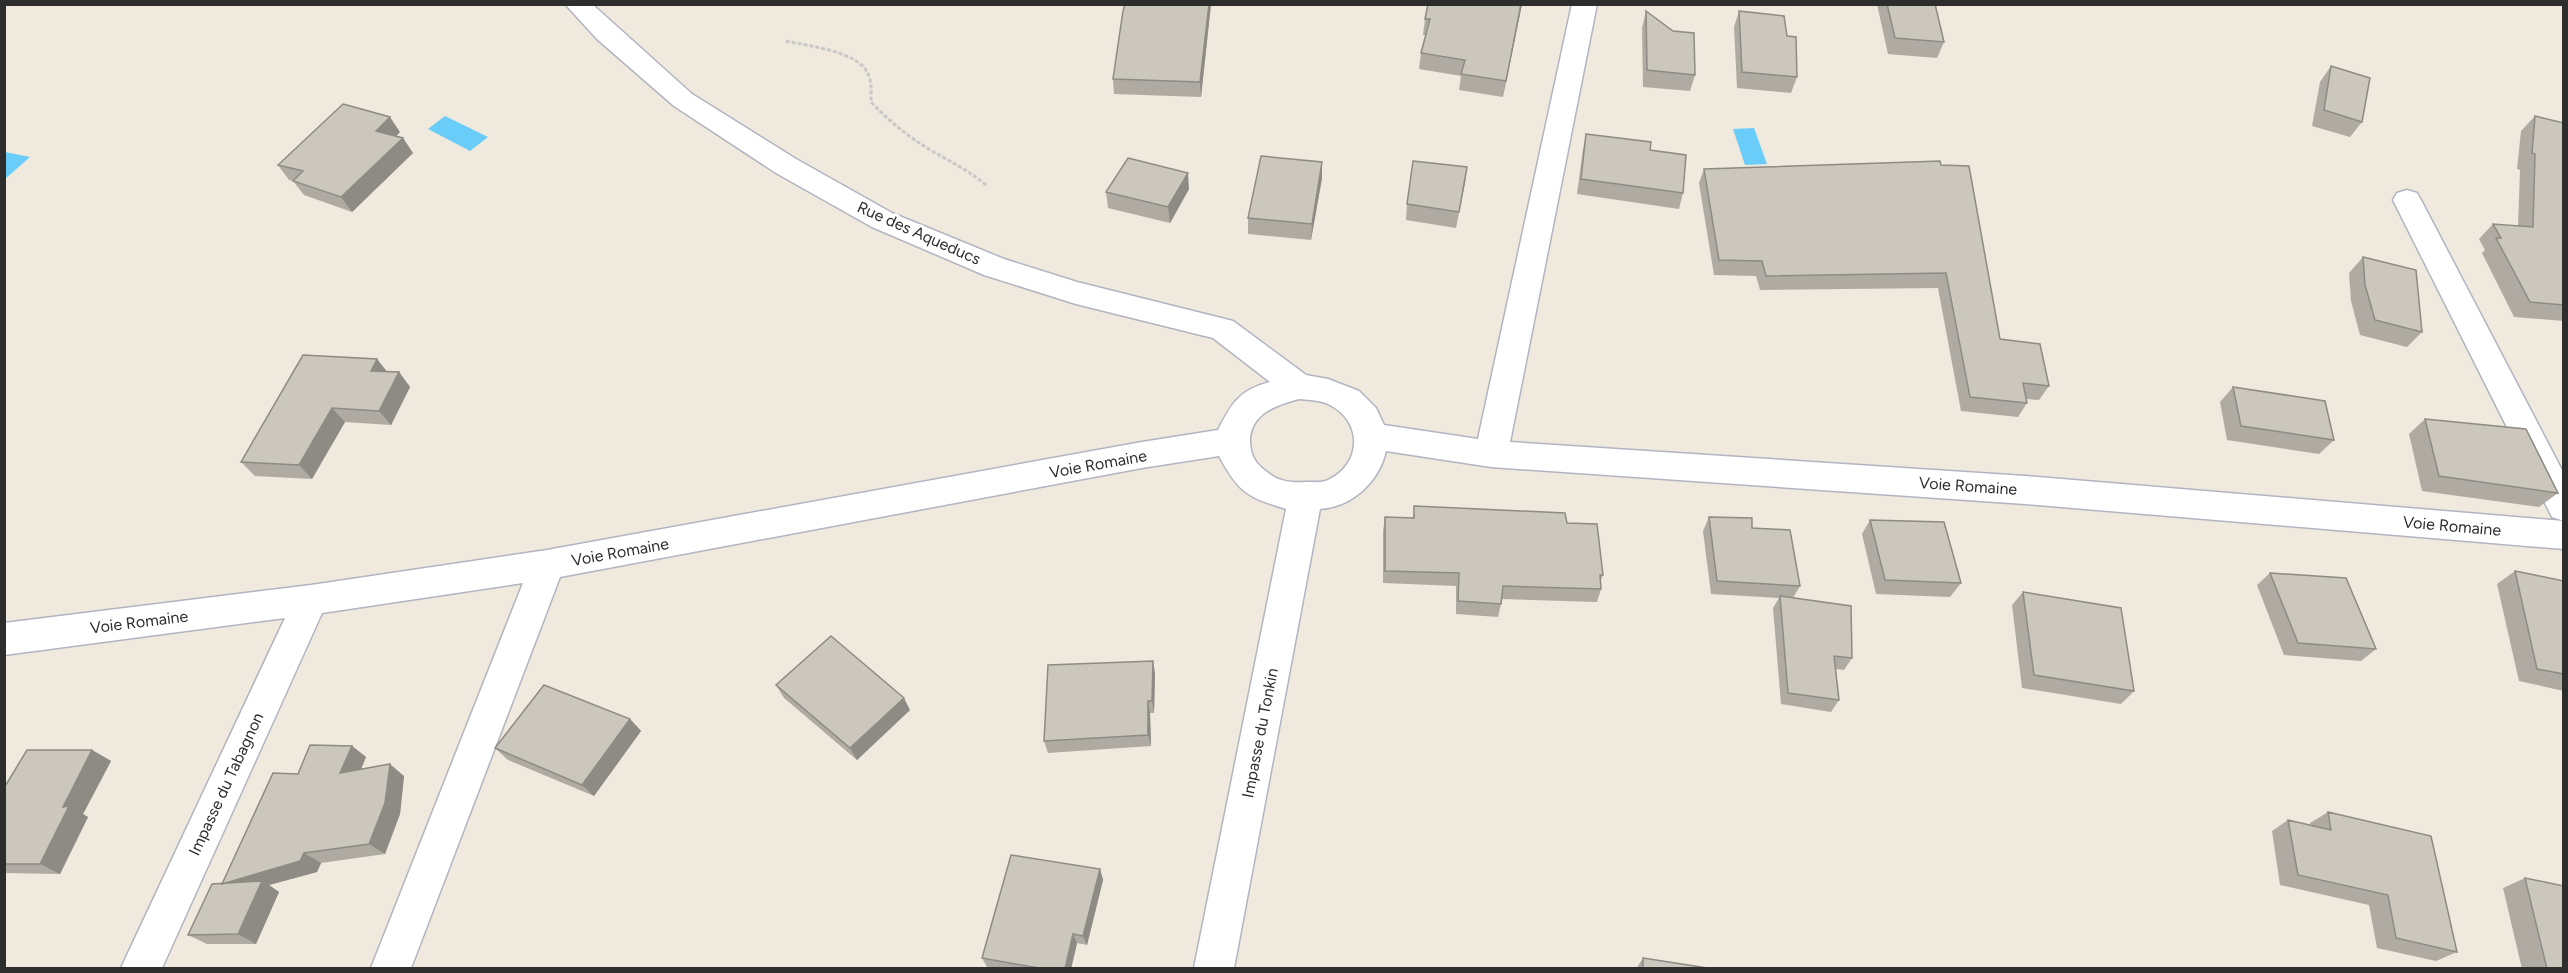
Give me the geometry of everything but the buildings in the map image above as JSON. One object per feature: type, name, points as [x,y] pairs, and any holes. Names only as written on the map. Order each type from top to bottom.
[{"type":"street","name":"Rue des Aqueducs","points":[[577,4],[606,33],[683,100],[786,166],[882,220],[994,267],[1076,293],[1222,329],[1299,387]]},
{"type":"street","points":[[1491,454],[1585,4]]},
{"type":"street","points":[[2407,200],[2564,507]]},
{"type":"street","points":[[1299,387],[1320,388],[1339,395],[1355,406],[1366,420],[1372,436],[1371,455],[1362,472],[1348,486],[1328,495],[1305,498],[1282,496],[1261,488],[1245,475],[1235,459],[1232,441],[1234,427],[1241,414],[1252,403],[1282,388],[1299,387]]},
{"type":"street","name":"Voie Romaine","points":[[1372,436],[1491,454],[2025,490],[2564,535]]},
{"type":"street","name":"Voie Romaine","points":[[4,639],[311,600],[547,565],[1130,457],[1232,441]]},
{"type":"street","name":"Impasse du Tonkin","points":[[1214,969],[1305,498]]},
{"type":"street","points":[[392,969],[547,565]]},
{"type":"street","name":"Impasse du Tabagnon","points":[[141,969],[311,600]]},
{"type":"path","points":[[786,41],[859,61],[867,71],[872,84],[871,102],[880,113],[931,150],[969,169],[987,186]]},
{"type":"water","points":[[445,116],[488,137],[470,151],[428,129]]},
{"type":"water","points":[[1754,128],[1767,164],[1745,165],[1733,129]]},
{"type":"water","points":[[4,152],[30,157],[5,179]]}]
